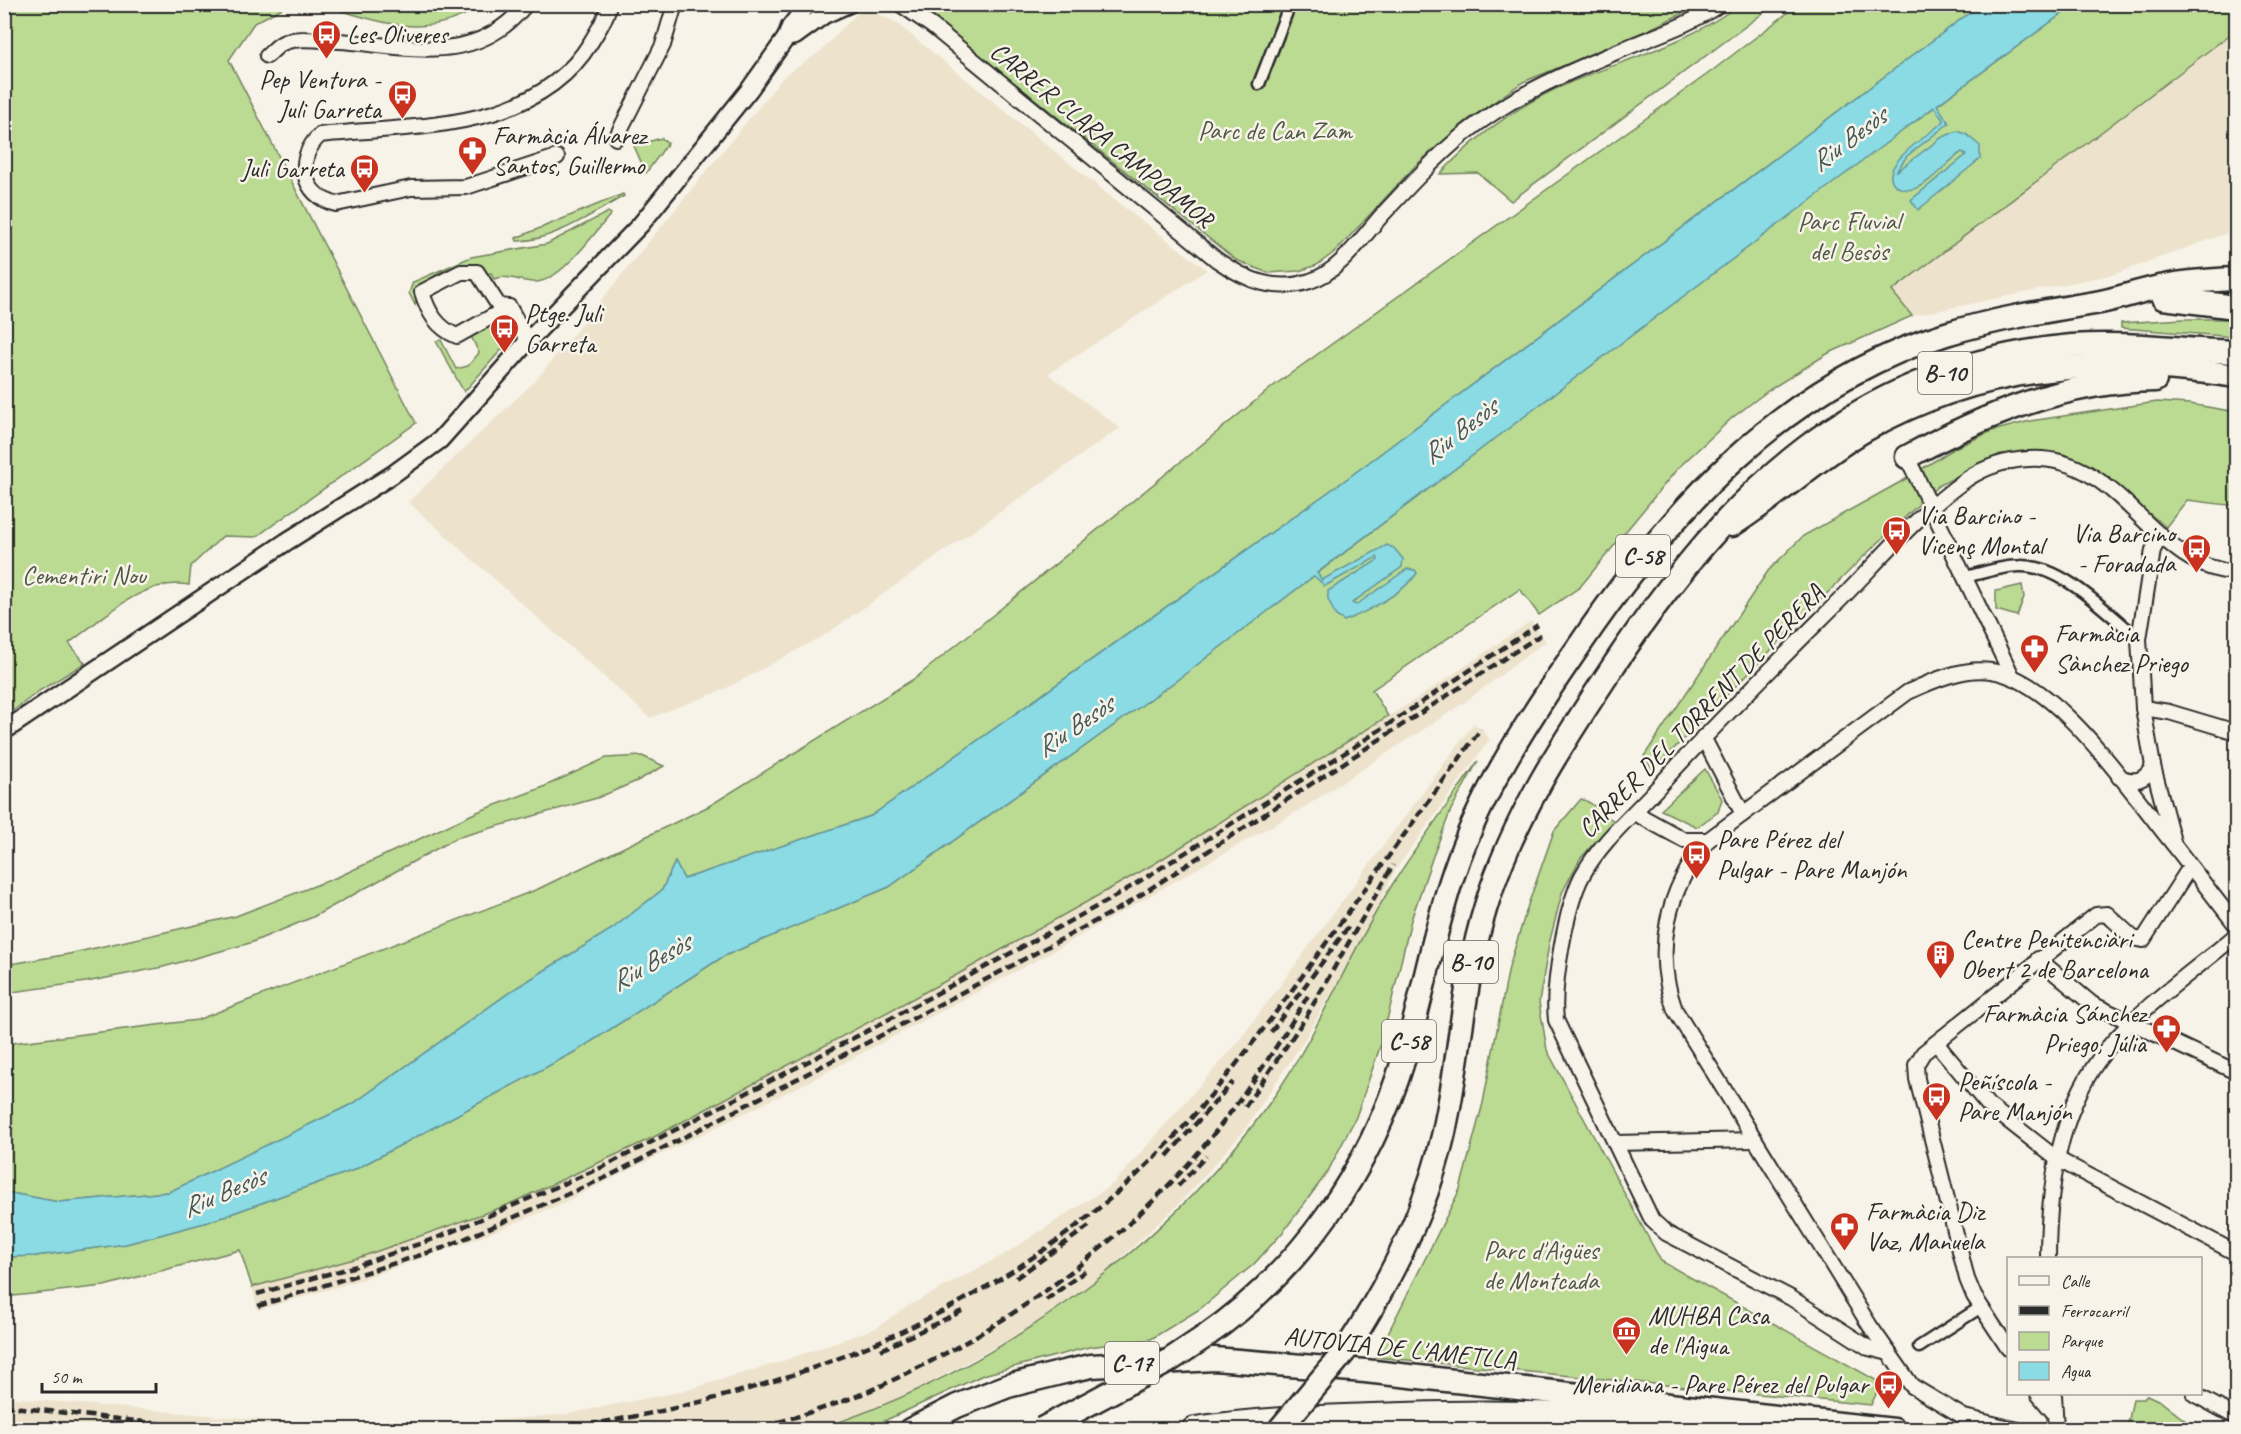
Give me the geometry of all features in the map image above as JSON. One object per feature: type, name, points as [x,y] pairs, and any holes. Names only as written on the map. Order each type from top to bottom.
[{"type":"highway","points":[[2101,302],[2162,286],[2236,279]]},
{"type":"highway","points":[[2163,298],[2236,290]]},
{"type":"highway","points":[[2163,298],[2236,307]]},
{"type":"highway","name":"C-58","points":[[1042,1429],[1158,1367],[1203,1338],[1242,1308],[1278,1274],[1328,1215],[1368,1150],[1399,1076],[1446,897],[1476,818],[1501,771],[1554,683],[1608,603],[1677,516],[1725,466],[1760,435],[1822,391],[1870,364],[1918,344],[1974,326],[2101,302],[2163,298]]},
{"type":"highway","name":"B-10","points":[[1279,1430],[1345,1351],[1382,1291],[1402,1251],[1434,1170],[1448,1112],[1472,961],[1496,875],[1529,803],[1566,737],[1648,615],[1737,506],[1804,447],[1868,406],[1949,372],[2004,356],[2075,346],[2132,345],[2236,352]]},
{"type":"highway","points":[[1708,540],[1768,502],[1807,470],[1864,431],[1920,403],[1979,382],[2047,368],[2103,365],[2176,368],[2236,376]]},
{"type":"highway","points":[[1907,457],[1989,415],[2090,386],[2135,380],[2236,382]]},
{"type":"highway","name":"AUTOVIA DE L'AMETLLA","points":[[910,1430],[957,1406],[1008,1386],[1055,1374],[1091,1366],[1214,1359],[1365,1371],[1894,1430]]},
{"type":"highway","points":[[1195,1430],[1260,1422],[1326,1418],[1520,1414],[1661,1421],[1775,1430]]},
{"type":"highway","points":[[1257,1430],[1326,1418]]},
{"type":"highway","points":[[1468,1430],[1661,1421]]},
{"type":"street","points":[[267,56],[283,42],[298,39],[419,51],[457,47],[497,30],[518,15],[526,4]]},
{"type":"street","points":[[557,158],[466,187],[411,188],[336,204],[325,202],[305,178],[303,162],[311,143],[320,135],[476,117],[522,104],[555,84],[573,67],[598,32],[609,4]]},
{"type":"street","points":[[616,138],[663,45],[675,4]]},
{"type":"street","points":[[4,731],[206,594],[420,456],[454,425],[528,341],[641,224],[749,90],[786,38],[790,27],[808,4]]},
{"type":"street","points":[[786,38],[795,36],[824,15],[849,4]]},
{"type":"street","name":"CARRER CLARA CAMPOAMOR","points":[[900,4],[941,34],[1217,260],[1238,275],[1262,285],[1287,286],[1312,281],[1335,267],[1440,155],[1492,114],[1529,90],[1689,23],[1720,4]]},
{"type":"street","points":[[1259,84],[1290,4]]},
{"type":"street","points":[[477,272],[499,306],[509,307],[457,336],[447,332],[429,313],[422,292],[453,275],[477,272]]},
{"type":"street","points":[[509,307],[528,341]]},
{"type":"street","points":[[1907,457],[2013,678]]},
{"type":"street","name":"CARRER DEL TORRENT DE PERERA","points":[[1889,1353],[1869,1348],[1791,1298],[1660,1229],[1648,1212],[1561,1035],[1554,1006],[1575,892],[1601,848],[1703,737],[1932,507],[1965,481],[1993,466],[2030,459],[2068,464],[2102,480],[2183,553],[2209,567],[2236,572]]},
{"type":"street","points":[[2161,535],[2154,550],[2139,639],[2143,708],[2153,766],[2174,845]]},
{"type":"street","points":[[1965,577],[2022,566],[2046,571],[2068,581],[2139,639]]},
{"type":"street","points":[[2018,1430],[1964,1417],[1921,1394],[1870,1326],[1685,1029],[1668,992],[1664,968],[1666,928],[1675,893],[1695,856],[1708,840],[1908,692],[1937,679],[1970,672],[1991,671],[2013,678],[2047,698],[2071,718],[2236,925]]},
{"type":"street","points":[[2143,708],[2169,712],[2236,732]]},
{"type":"street","points":[[1703,737],[1743,814]]},
{"type":"street","points":[[2119,777],[2141,781],[2147,777],[2153,766]]},
{"type":"street","points":[[1635,813],[1684,840],[1708,840]]},
{"type":"street","points":[[2007,1346],[1981,1307],[1967,1279],[1917,1079],[1916,1065],[1923,1053],[2091,919],[2102,914],[2112,917],[2133,938],[2143,940],[2190,867]]},
{"type":"street","points":[[2048,1257],[2057,1159],[2070,1116],[2086,1080],[2106,1051],[2131,1023],[2236,935]]},
{"type":"street","points":[[2038,959],[2088,1001],[2236,1072]]},
{"type":"street","points":[[1936,1043],[1989,1105],[2057,1159],[2236,1253]]},
{"type":"street","points":[[1615,1143],[1755,1140]]},
{"type":"street","points":[[1919,1347],[1981,1307]]},
{"type":"street","points":[[1858,1340],[1870,1326]]},
{"type":"street","points":[[2039,1395],[2054,1413]]},
{"type":"street","points":[[2054,1395],[2056,1430]]},
{"type":"street","points":[[2196,1395],[2236,1417]]},
{"type":"shaded area","points":[[869,10],[894,21],[1121,205],[1207,270],[1048,374],[1120,428],[825,635],[725,689],[650,718],[408,502],[536,380],[784,76],[820,52],[855,15]]},
{"type":"shaded area","points":[[2236,30],[2236,230],[2115,274],[1912,316],[1891,291]]},
{"type":"shaded area","points":[[1531,621],[1546,641],[1461,705],[1303,808],[1043,957],[808,1082],[554,1207],[476,1239],[354,1282],[258,1310],[252,1287],[358,1258],[505,1206],[652,1138],[953,977],[1154,864],[1427,692]]},
{"type":"shaded area","points":[[1474,723],[1490,739],[1396,869],[1356,950],[1305,1039],[1243,1132],[1181,1202],[1104,1274],[1043,1321],[911,1393],[818,1430],[5,1430],[4,1397],[330,1426],[455,1424],[567,1414],[683,1391],[777,1363],[876,1328],[906,1307],[1005,1254],[1113,1184],[1238,1042]]},
{"type":"green space","name":"Cementiri Nou","points":[[5,4],[288,5],[254,23],[229,60],[416,423],[256,537],[223,536],[191,566],[189,585],[172,584],[156,587],[140,593],[110,612],[69,643],[85,663],[39,691],[5,717]]},
{"type":"green space","points":[[482,4],[461,17],[422,26],[383,22],[321,5]]},
{"type":"green space","points":[[1739,4],[1774,5],[1511,201],[1478,173],[1440,174],[1484,134],[1533,101],[1569,83],[1679,40],[1720,18]]},
{"type":"green space","name":"Parc de Can Zam","points":[[917,5],[1700,5],[1627,40],[1523,82],[1465,122],[1415,166],[1336,251],[1317,265],[1299,271],[1268,273],[1236,260]]},
{"type":"green space","name":"Parc Fluvial del Besòs","points":[[1798,5],[1980,5],[1344,481],[871,816],[684,879],[675,862],[662,890],[612,929],[513,990],[354,1103],[169,1192],[59,1202],[5,1192],[4,1044],[197,1020],[538,889],[709,806],[917,677],[1276,384],[1709,73]]},
{"type":"green space","points":[[2074,5],[2236,5],[2236,30],[1892,291],[1912,316],[1827,354],[1769,390],[1732,418],[1678,468],[1580,587],[1539,615],[1520,589],[1372,690],[1388,716],[1154,864],[953,977],[652,1138],[505,1206],[358,1258],[252,1287],[240,1250],[104,1286],[5,1297],[4,1257],[35,1256],[126,1244],[208,1222],[354,1170],[578,1050],[724,956],[889,887],[1177,680],[1820,191]]},
{"type":"green space","points":[[661,138],[668,143],[646,173],[634,146]]},
{"type":"green space","points":[[623,194],[624,196],[586,218],[558,231],[544,237],[517,241],[516,238]]},
{"type":"green space","points":[[608,212],[611,214],[577,255],[556,274],[545,280],[535,282],[504,277],[494,279],[491,273],[479,274],[451,268],[437,274],[425,285],[415,305],[409,293],[413,282],[471,257],[547,244]]},
{"type":"green space","points":[[2183,319],[2236,319],[2236,337],[2121,328],[2121,323]]},
{"type":"green space","points":[[501,320],[504,321],[510,340],[464,392],[436,341],[441,340],[456,369],[468,366],[479,353],[470,334]]},
{"type":"green space","points":[[2157,402],[2190,404],[2236,412],[2236,506],[2187,500],[2166,527],[2103,476],[2072,460],[2045,453],[2000,454],[1938,486],[1859,561],[1652,771],[1644,756],[1768,571],[1803,536],[1904,480],[1955,448],[1992,431],[2030,421]]},
{"type":"green space","points":[[2022,585],[2024,597],[2017,616],[1996,610],[1996,591]]},
{"type":"green space","points":[[642,756],[664,766],[637,781],[597,798],[456,838],[313,917],[250,943],[163,967],[86,982],[5,993],[5,965],[69,954],[236,916],[340,876],[477,812],[541,788],[606,758]]},
{"type":"green space","points":[[1478,761],[1451,810],[1411,920],[1382,1041],[1356,1117],[1327,1173],[1283,1232],[1254,1264],[1200,1309],[1151,1339],[1089,1347],[983,1375],[867,1429],[818,1429],[883,1405],[947,1375],[1010,1340],[1070,1300],[1127,1256],[1180,1208],[1228,1156],[1271,1101],[1304,1048],[1392,885]]},
{"type":"green space","points":[[1705,769],[1722,799],[1718,812],[1697,827],[1661,810]]},
{"type":"green space","name":"Parc d'Aigües de Montcada","points":[[1581,799],[1614,821],[1580,859],[1562,893],[1549,944],[1539,1002],[1547,1050],[1661,1261],[1881,1383],[1871,1405],[1376,1357],[1460,1189],[1483,1103],[1509,967],[1528,905],[1554,831]]},
{"type":"green space","points":[[2147,1395],[2160,1401],[2196,1429],[2140,1429],[2128,1424],[2133,1399],[2144,1399]]},
{"type":"water","name":"Riu Besòs","points":[[1980,5],[2074,5],[1937,105],[1949,123],[1907,156],[1896,172],[1941,138],[1957,131],[1966,134],[1980,146],[1980,159],[1918,210],[1911,200],[1966,155],[1962,152],[1932,178],[1913,189],[1895,185],[1891,177],[1899,160],[1907,150],[1944,121],[1934,107],[1317,573],[1322,580],[1387,545],[1394,548],[1403,559],[1402,567],[1352,603],[1356,605],[1407,569],[1415,570],[1417,573],[1411,580],[1384,601],[1344,621],[1336,616],[1328,599],[1328,591],[1378,560],[1377,557],[1325,586],[1314,576],[1177,680],[889,887],[724,956],[578,1050],[354,1170],[208,1222],[126,1244],[35,1256],[5,1257],[5,1192],[59,1202],[169,1192],[354,1103],[513,990],[612,929],[662,890],[675,862],[684,879],[871,816],[1344,481]]},
{"type":"railway","points":[[257,1294],[353,1267],[439,1237],[605,1166],[875,1027],[1116,896],[1351,749],[1538,625]]},
{"type":"railway","points":[[258,1306],[443,1248],[607,1177],[878,1037],[1122,907],[1542,634]]},
{"type":"railway","points":[[549,1430],[633,1417],[716,1398],[798,1373],[878,1342],[955,1305],[1028,1261],[1097,1210],[1160,1152],[1229,1073],[1293,989],[1481,729]]},
{"type":"railway","points":[[1245,1107],[1306,1017],[1393,865]]},
{"type":"railway","points":[[1271,1032],[1349,926]]},
{"type":"railway","points":[[752,1430],[824,1408],[893,1380],[975,1337],[1015,1312],[1090,1257],[1159,1194],[1208,1142],[1254,1080],[1309,994]]},
{"type":"railway","points":[[1167,1156],[1233,1082]]},
{"type":"railway","points":[[1178,1186],[1206,1156]]},
{"type":"railway","points":[[1016,1278],[1089,1226]]},
{"type":"railway","points":[[1046,1300],[1085,1271]]},
{"type":"railway","points":[[881,1350],[962,1311]]},
{"type":"railway","points":[[4,1406],[215,1430]]},
{"type":"place","name":"Les Oliveres","points":[[326,60]]},
{"type":"place","name":"Pep Ventura - Juli Garreta","points":[[402,120]]},
{"type":"place","name":"Farmàcia Álvarez Santos, Guillermo","points":[[472,176]]},
{"type":"place","name":"Juli Garreta","points":[[365,194]]},
{"type":"place","name":"Ptge. Juli Garreta","points":[[504,354]]},
{"type":"place","name":"Via Barcino - Vicenç Montal","points":[[1897,556]]},
{"type":"place","name":"Via Barcino - Foradada","points":[[2196,574]]},
{"type":"place","name":"Farmàcia Sànchez Priego","points":[[2034,674]]},
{"type":"place","name":"Pare Pérez del Pulgar - Pare Manjón","points":[[1696,880]]},
{"type":"place","name":"Centre Penitenciàri Obert 2 de Barcelona","points":[[1940,980]]},
{"type":"place","name":"Farmàcia Sánchez Priego, Júlia","points":[[2167,1054]]},
{"type":"place","name":"Peñíscola - Pare Manjón","points":[[1937,1122]]},
{"type":"place","name":"Farmàcia Diz Vaz, Manuela","points":[[1845,1252]]},
{"type":"place","name":"MUHBA Casa de l'Aigua","points":[[1627,1356]]},
{"type":"place","name":"Meridiana - Pare Pérez del Pulgar","points":[[1889,1410]]}]
